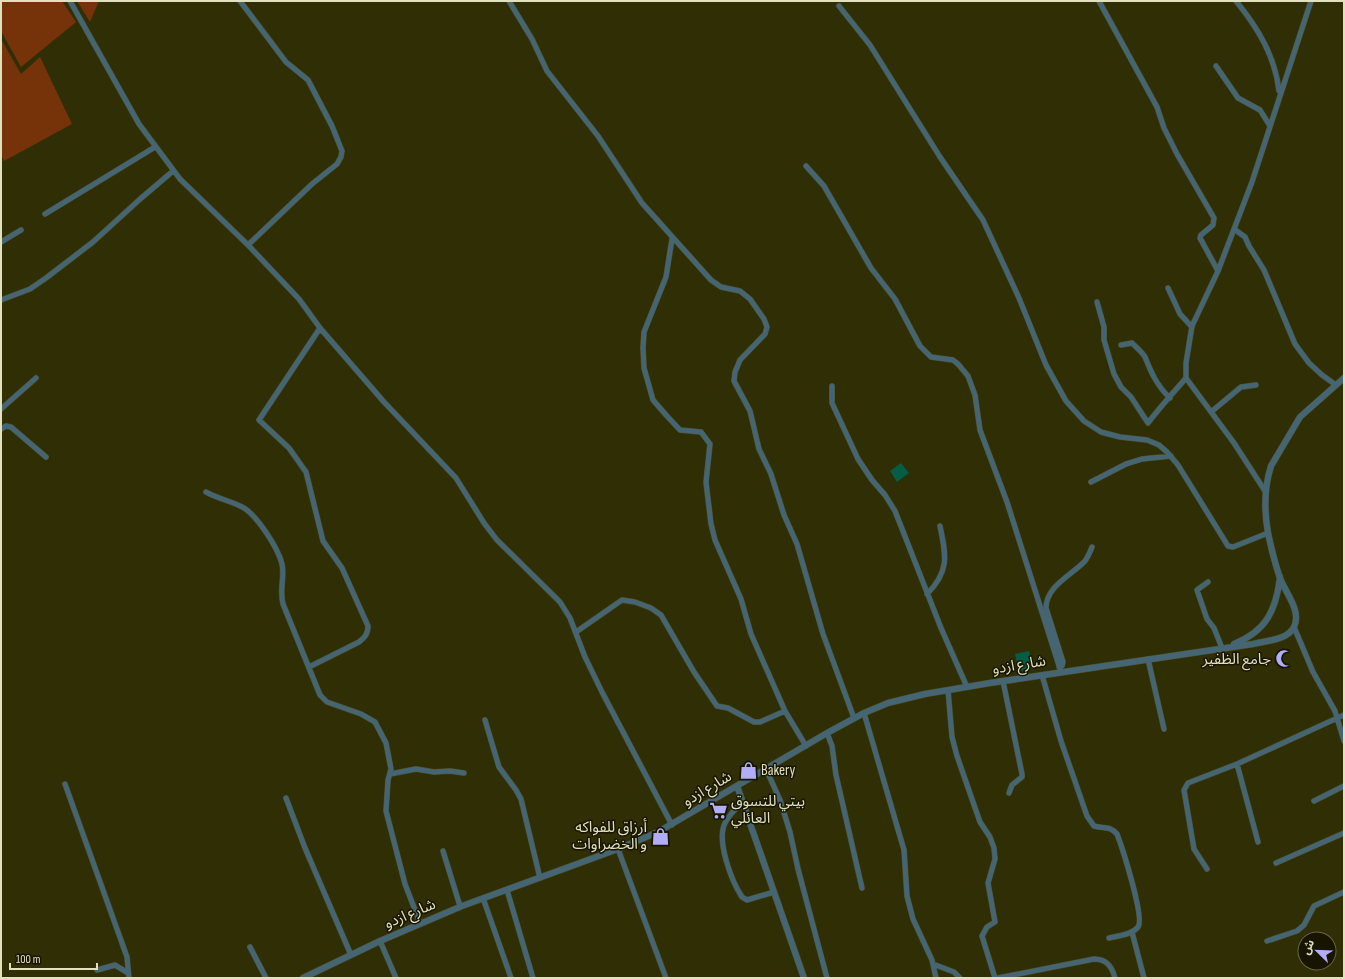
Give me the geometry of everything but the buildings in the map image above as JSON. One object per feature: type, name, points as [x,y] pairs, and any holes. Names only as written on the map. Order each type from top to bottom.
[{"type":"street","points":[[70,1],[112,78],[155,147],[173,171],[192,192],[248,245],[298,300],[320,328],[384,402],[456,478],[484,523],[497,540],[560,602],[576,632],[585,657],[599,685],[672,825]]},
{"type":"street","points":[[240,1],[286,62],[308,80],[332,126],[342,151],[341,158],[337,164],[312,184],[248,245]]},
{"type":"street","points":[[509,1],[532,39],[547,71],[598,136],[642,203],[672,239],[711,280],[721,287],[740,291],[750,299],[764,319],[767,327],[765,334],[740,360],[734,372],[734,381],[750,411],[759,449],[771,474],[784,514],[797,544],[823,634],[854,718]]},
{"type":"street","points":[[1099,1],[1157,107],[1177,154],[1214,218],[1213,225],[1201,235],[1200,238],[1218,271]]},
{"type":"street","points":[[1236,1],[1263,40],[1273,60],[1280,94]]},
{"type":"street","points":[[1097,302],[1104,327],[1104,340],[1114,374],[1121,387],[1131,397],[1148,423],[1158,409],[1170,398],[1186,378],[1187,357],[1192,328],[1218,271],[1234,229],[1311,1]]},
{"type":"street","points":[[839,6],[870,45],[940,157],[983,220],[1019,298],[1046,365],[1066,401],[1084,421],[1093,428],[1110,435],[1147,440],[1159,446],[1171,456],[1228,546],[1233,547],[1268,533]]},
{"type":"street","points":[[1216,66],[1238,98],[1260,110],[1270,126]]},
{"type":"street","points":[[45,214],[155,147]]},
{"type":"street","points":[[806,166],[824,186],[871,268],[895,299],[920,346],[931,357],[953,360],[961,366],[968,376],[975,395],[980,430],[1007,502],[1060,669]]},
{"type":"street","points":[[1,300],[30,289],[46,278],[93,242],[173,171]]},
{"type":"street","points":[[1234,229],[1245,237],[1248,246],[1264,270],[1295,344],[1309,363],[1336,385]]},
{"type":"street","points":[[1,242],[21,230]]},
{"type":"street","points":[[672,239],[666,277],[644,332],[643,348],[648,387],[653,400],[678,428],[686,431],[701,432],[710,444],[706,482],[710,524],[741,599],[751,634],[785,711],[806,746]]},
{"type":"street","points":[[1168,288],[1180,314],[1192,328]]},
{"type":"street","points":[[309,667],[359,642],[368,632],[368,626],[342,568],[323,541],[306,472],[289,448],[259,420],[320,328]]},
{"type":"street","points":[[1121,345],[1132,343],[1144,356],[1161,390],[1170,398]]},
{"type":"street","points":[[1,409],[36,378]]},
{"type":"street","points":[[1186,378],[1234,443],[1265,491]]},
{"type":"street","points":[[1224,647],[1275,639],[1287,634],[1294,627],[1296,619],[1294,607],[1280,577],[1268,533],[1265,491],[1271,466],[1300,417],[1344,378]]},
{"type":"street","points":[[1210,412],[1241,387],[1256,385]]},
{"type":"street","points":[[832,386],[831,398],[834,409],[858,459],[893,507],[927,594],[967,687]]},
{"type":"street","points":[[1,429],[6,426],[11,427],[46,457]]},
{"type":"street","points":[[1091,482],[1130,462],[1171,456]]},
{"type":"street","points":[[206,492],[222,501],[243,508],[251,514],[273,543],[282,564],[283,604],[320,695],[327,702],[361,714],[375,722],[386,742],[391,764],[388,780],[386,812],[405,884],[420,923]]},
{"type":"street","points":[[927,594],[943,574],[944,558],[940,526]]},
{"type":"street","points":[[1060,669],[1063,662],[1046,608],[1047,601],[1054,589],[1084,561],[1092,547]]},
{"type":"street","points":[[1224,647],[1248,638],[1264,624],[1275,603],[1280,577]]},
{"type":"street","points":[[1208,582],[1197,590],[1207,619],[1214,628],[1224,647]]},
{"type":"street","points":[[576,632],[622,600],[634,602],[651,608],[661,615],[717,706],[733,710],[754,722],[760,722],[785,711]]},
{"type":"street","points":[[1294,627],[1313,672],[1332,703],[1344,741]]},
{"type":"street","name":"شارع ازدو","points":[[303,978],[380,941],[460,906],[540,878],[618,848],[672,825],[854,718],[898,700],[948,690],[1042,675],[1060,669],[1224,647]]},
{"type":"street","points":[[1148,658],[1164,729]]},
{"type":"street","points":[[1042,675],[1061,740],[1087,816],[1094,826],[1107,826],[1112,829],[1120,842],[1140,916],[1139,925],[1132,932],[1109,938]]},
{"type":"street","points":[[1003,681],[1022,774],[1022,777],[1012,785],[1009,793]]},
{"type":"street","points":[[948,690],[952,737],[957,756],[980,822],[992,841],[995,853],[988,884],[995,922],[987,927],[982,936],[997,978],[1021,976],[1079,961],[1098,959],[1110,965],[1116,978]]},
{"type":"street","points":[[864,713],[904,850],[907,896],[913,919],[933,964],[936,978]]},
{"type":"street","points":[[1207,869],[1194,849],[1190,830],[1185,786],[1237,764],[1344,714]]},
{"type":"street","points":[[485,720],[499,766],[521,799],[540,878]]},
{"type":"street","points":[[827,733],[832,746],[836,775],[862,888]]},
{"type":"street","points":[[1237,764],[1258,842]]},
{"type":"street","points":[[390,774],[421,769],[434,772],[450,771],[464,773]]},
{"type":"street","points":[[766,769],[780,800],[788,825],[827,978]]},
{"type":"street","points":[[65,784],[127,958],[129,975]]},
{"type":"street","points":[[737,786],[804,978]]},
{"type":"street","points":[[1314,800],[1344,786]]},
{"type":"street","points":[[286,798],[305,848],[351,955]]},
{"type":"street","points":[[743,802],[724,824],[722,834],[729,869],[742,898],[747,900],[774,892]]},
{"type":"street","points":[[1276,863],[1344,833]]},
{"type":"street","points":[[618,848],[666,978]]},
{"type":"street","points":[[442,851],[460,906]]},
{"type":"street","points":[[507,890],[533,978]]},
{"type":"street","points":[[1267,941],[1297,931],[1304,925],[1314,906],[1344,892]]},
{"type":"street","points":[[484,898],[511,978]]},
{"type":"street","points":[[1132,932],[1144,978]]},
{"type":"street","points":[[380,941],[396,978]]},
{"type":"street","points":[[250,947],[266,978]]},
{"type":"street","points":[[933,964],[954,972],[960,978]]},
{"type":"street","points":[[96,970],[115,965],[129,975]]},
{"type":"shaded area","points":[[1,1],[62,1],[76,22],[21,67],[1,31]]},
{"type":"shaded area","points":[[77,1],[99,1],[90,22]]},
{"type":"shaded area","points":[[1,39],[21,74],[40,57],[72,124],[4,161],[1,154]]},
{"type":"shaded area","points":[[901,463],[909,473],[897,482],[890,471]]},
{"type":"shaded area","points":[[1029,651],[1033,668],[1019,671],[1015,654]]},
{"type":"place","name":"جامع الظفير","points":[[1284,659]]},
{"type":"place","name":"Bakery","points":[[748,770]]},
{"type":"place","name":"بيتي للتسوق العائلي","points":[[718,810]]},
{"type":"place","name":"أرزاق للفواكه و الخضراوات","points":[[660,836]]}]
